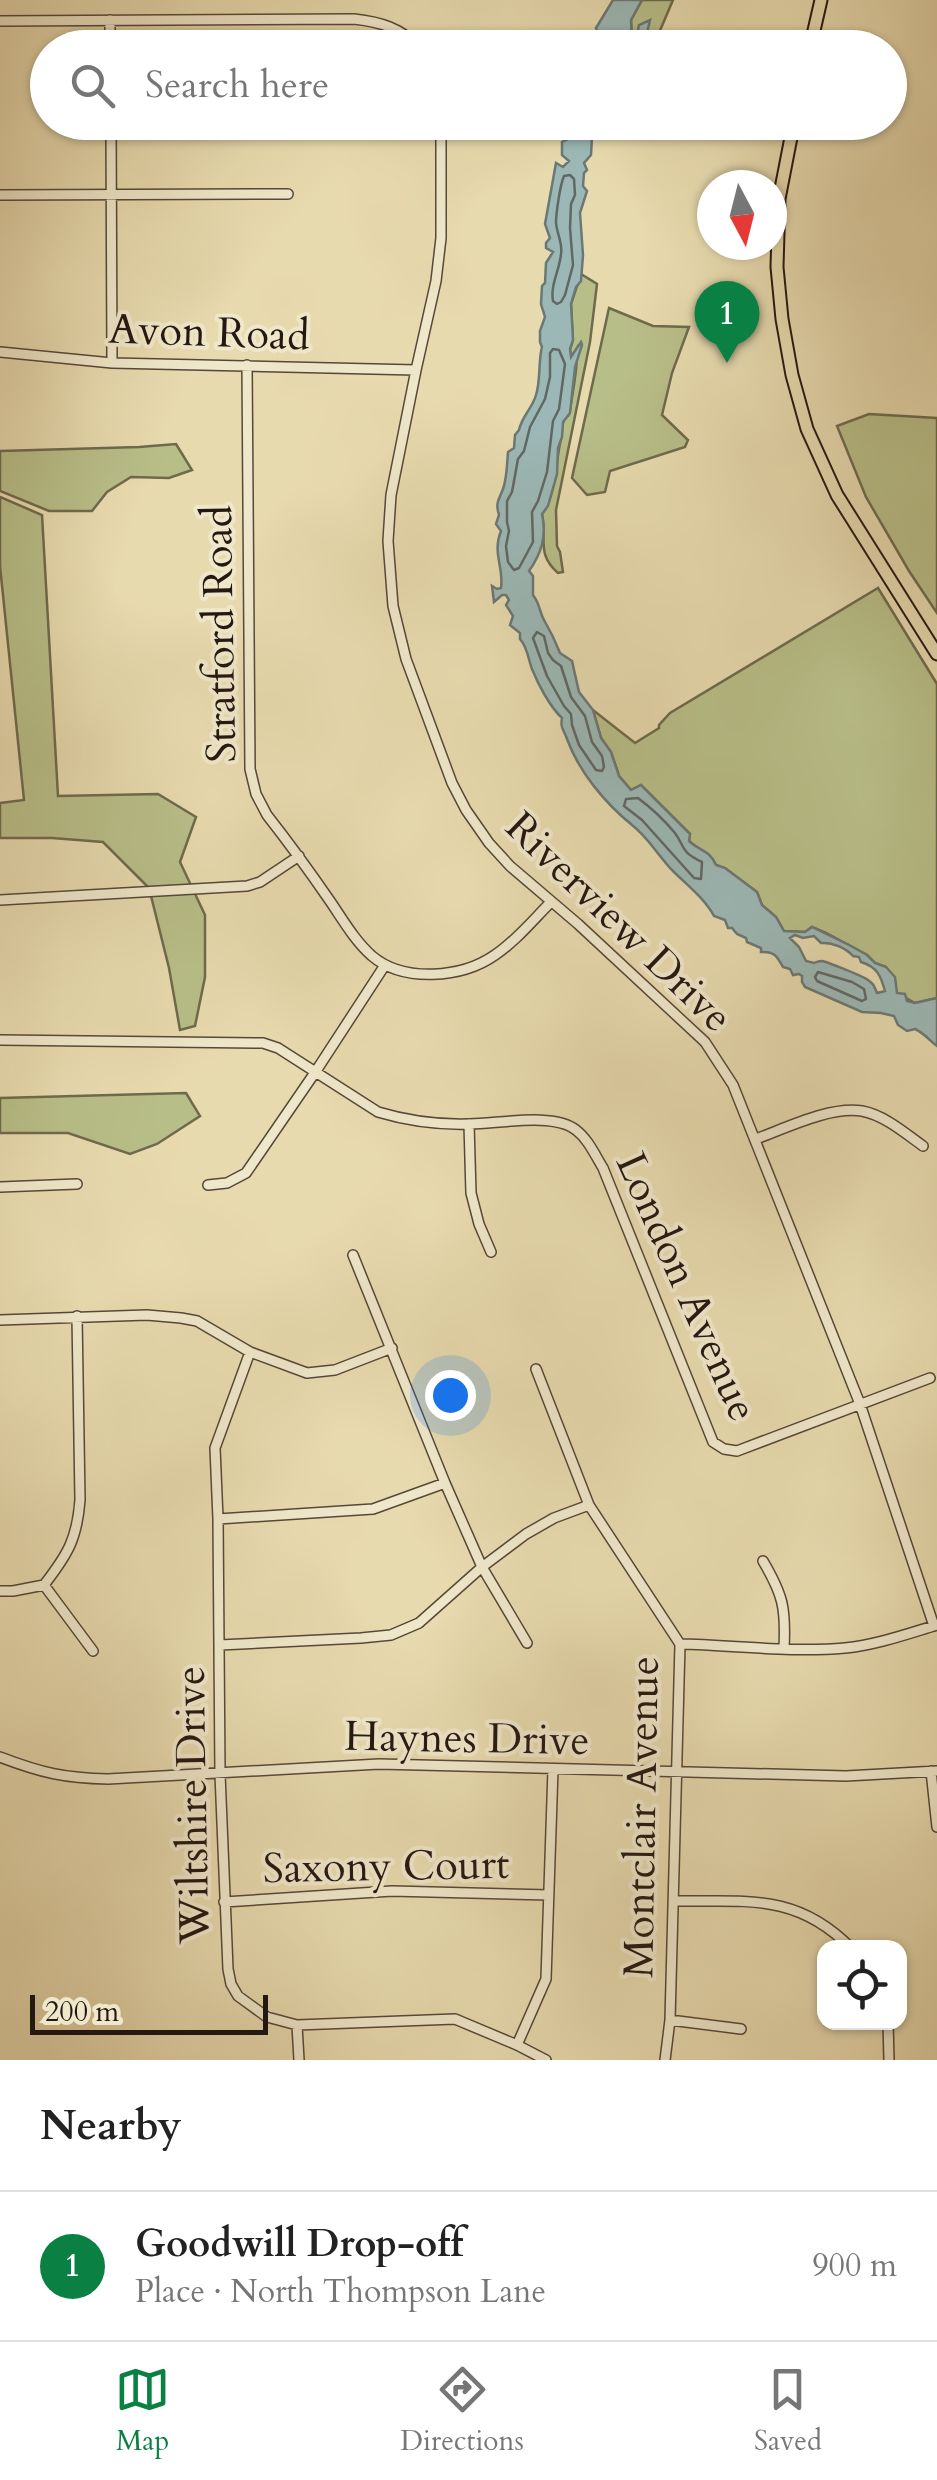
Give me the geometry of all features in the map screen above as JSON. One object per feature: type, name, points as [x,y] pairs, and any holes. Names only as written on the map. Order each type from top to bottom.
[{"type":"main road","points":[[814,30],[820,0]]},
{"type":"main road","points":[[790,140],[779,199],[778,267],[782,319],[807,430],[836,495],[937,654]]},
{"type":"street","points":[[0,21],[354,19],[399,30]]},
{"type":"street","points":[[110,20],[110,30]]},
{"type":"street","points":[[111,140],[112,363]]},
{"type":"street","name":"Riverview Drive","points":[[442,140],[441,238],[436,282],[391,495],[388,541],[394,606],[406,659],[452,783],[489,842],[510,866],[705,1042],[733,1084],[860,1404],[936,1626]]},
{"type":"street","points":[[0,196],[288,194]]},
{"type":"street","name":"Avon Road","points":[[0,352],[112,363],[416,370]]},
{"type":"street","name":"Stratford Road","points":[[247,364],[250,770],[267,815],[358,943],[385,965]]},
{"type":"street","points":[[0,900],[247,886],[260,882],[298,856]]},
{"type":"street","points":[[208,1185],[227,1183],[246,1173],[385,965],[422,974],[474,967],[512,941],[551,902]]},
{"type":"street","name":"London Avenue","points":[[0,1040],[262,1043],[278,1048],[378,1112],[422,1122],[538,1120],[575,1128],[603,1168],[714,1442],[724,1450],[736,1451],[860,1404]]},
{"type":"street","points":[[756,1139],[840,1110],[865,1112],[924,1146]]},
{"type":"street","points":[[468,1124],[470,1193],[491,1252]]},
{"type":"street","points":[[0,1186],[77,1184]]},
{"type":"street","points":[[354,1255],[482,1566],[527,1643]]},
{"type":"street","points":[[0,1320],[147,1315],[196,1321],[250,1352],[307,1373],[335,1370],[392,1348]]},
{"type":"street","points":[[0,1591],[44,1585],[65,1558],[78,1528],[77,1316]]},
{"type":"street","name":"Wiltshire Drive","points":[[250,1352],[215,1448],[220,1774],[231,1984],[238,1996],[267,2017],[298,2025],[455,2019],[546,2060]]},
{"type":"street","name":"Montclair Avenue","points":[[536,1369],[589,1504],[680,1644],[670,2020],[665,2060]]},
{"type":"street","points":[[860,1404],[930,1378]]},
{"type":"street","points":[[218,1519],[373,1509],[446,1482]]},
{"type":"street","points":[[220,1645],[391,1635],[419,1623],[482,1566],[526,1534],[589,1504]]},
{"type":"street","points":[[763,1560],[780,1589],[784,1648]]},
{"type":"street","points":[[44,1585],[93,1651]]},
{"type":"street","points":[[680,1644],[846,1648],[936,1626]]},
{"type":"street","name":"Haynes Drive","points":[[0,1756],[38,1772],[108,1779],[380,1764],[846,1776],[934,1771]]},
{"type":"street","points":[[517,2045],[546,1979],[553,1769]]},
{"type":"street","points":[[934,1771],[937,1828]]},
{"type":"street","name":"Saxony Court","points":[[224,1902],[392,1892],[549,1895]]},
{"type":"street","points":[[674,1901],[770,1903],[824,1923],[842,1940]]},
{"type":"street","points":[[670,2020],[741,2029]]},
{"type":"street","points":[[298,2025],[299,2060]]},
{"type":"street","points":[[888,2030],[889,2060]]},
{"type":"green space","points":[[642,0],[673,0],[660,30],[646,30],[648,24],[644,30],[631,30],[631,20]]},
{"type":"green space","points":[[581,274],[597,284],[590,342],[556,510],[557,546],[563,572],[558,573],[545,553],[542,514],[553,487],[562,425],[570,410],[577,355],[577,348],[571,358],[571,304]]},
{"type":"green space","points":[[609,308],[653,326],[689,327],[662,415],[688,440],[685,447],[610,471],[605,492],[587,495],[572,478]]},
{"type":"green space","points":[[869,414],[937,418],[937,613],[866,497],[837,426]]},
{"type":"green space","points":[[176,444],[192,470],[169,478],[131,477],[107,492],[92,511],[49,511],[0,491],[0,451]]},
{"type":"green space","points":[[0,497],[42,515],[58,796],[158,794],[196,817],[180,862],[205,915],[205,977],[195,1026],[180,1030],[149,888],[103,842],[0,838],[0,803],[24,800],[0,566]]},
{"type":"green space","points":[[878,588],[937,684],[937,998],[915,1003],[897,993],[886,967],[867,955],[812,927],[805,932],[784,931],[762,905],[757,892],[689,841],[690,834],[641,785],[631,790],[619,776],[593,710],[635,743],[659,728],[670,713]]},
{"type":"green space","points":[[186,1093],[200,1116],[157,1144],[130,1154],[68,1133],[0,1133],[0,1098]]},
{"type":"water","points":[[613,0],[642,0],[631,20],[631,30],[596,28]]},
{"type":"water","points":[[650,20],[648,30],[638,30],[639,25]]},
{"type":"water","points":[[592,140],[591,155],[584,163],[587,170],[583,186],[587,191],[580,213],[583,255],[581,281],[571,304],[571,357],[581,342],[582,345],[575,367],[570,413],[563,422],[557,474],[542,514],[542,545],[529,571],[542,617],[560,653],[572,661],[579,692],[593,710],[619,776],[631,790],[641,785],[690,834],[689,841],[757,892],[762,905],[784,931],[805,932],[812,927],[886,967],[895,977],[897,993],[905,994],[907,1001],[937,998],[937,1046],[915,1029],[907,1031],[898,1025],[894,1016],[862,1012],[805,987],[802,976],[793,975],[775,955],[761,952],[761,948],[728,928],[725,920],[714,916],[586,775],[572,751],[562,718],[535,675],[520,633],[510,625],[513,616],[506,605],[509,600],[502,595],[494,602],[492,586],[501,588],[497,504],[508,452],[514,448],[515,435],[538,389],[540,331],[545,317],[542,286],[546,263],[553,252],[546,248],[550,238],[545,224],[556,163],[563,167],[569,161],[562,155],[562,142]],"holes":[[[814,936],[821,943],[830,943],[859,957],[878,973],[885,991],[877,993],[868,980],[837,966],[806,961],[790,938]]]},
{"type":"place","name":"Goodwill Drop-off","points":[[727,363]]}]
